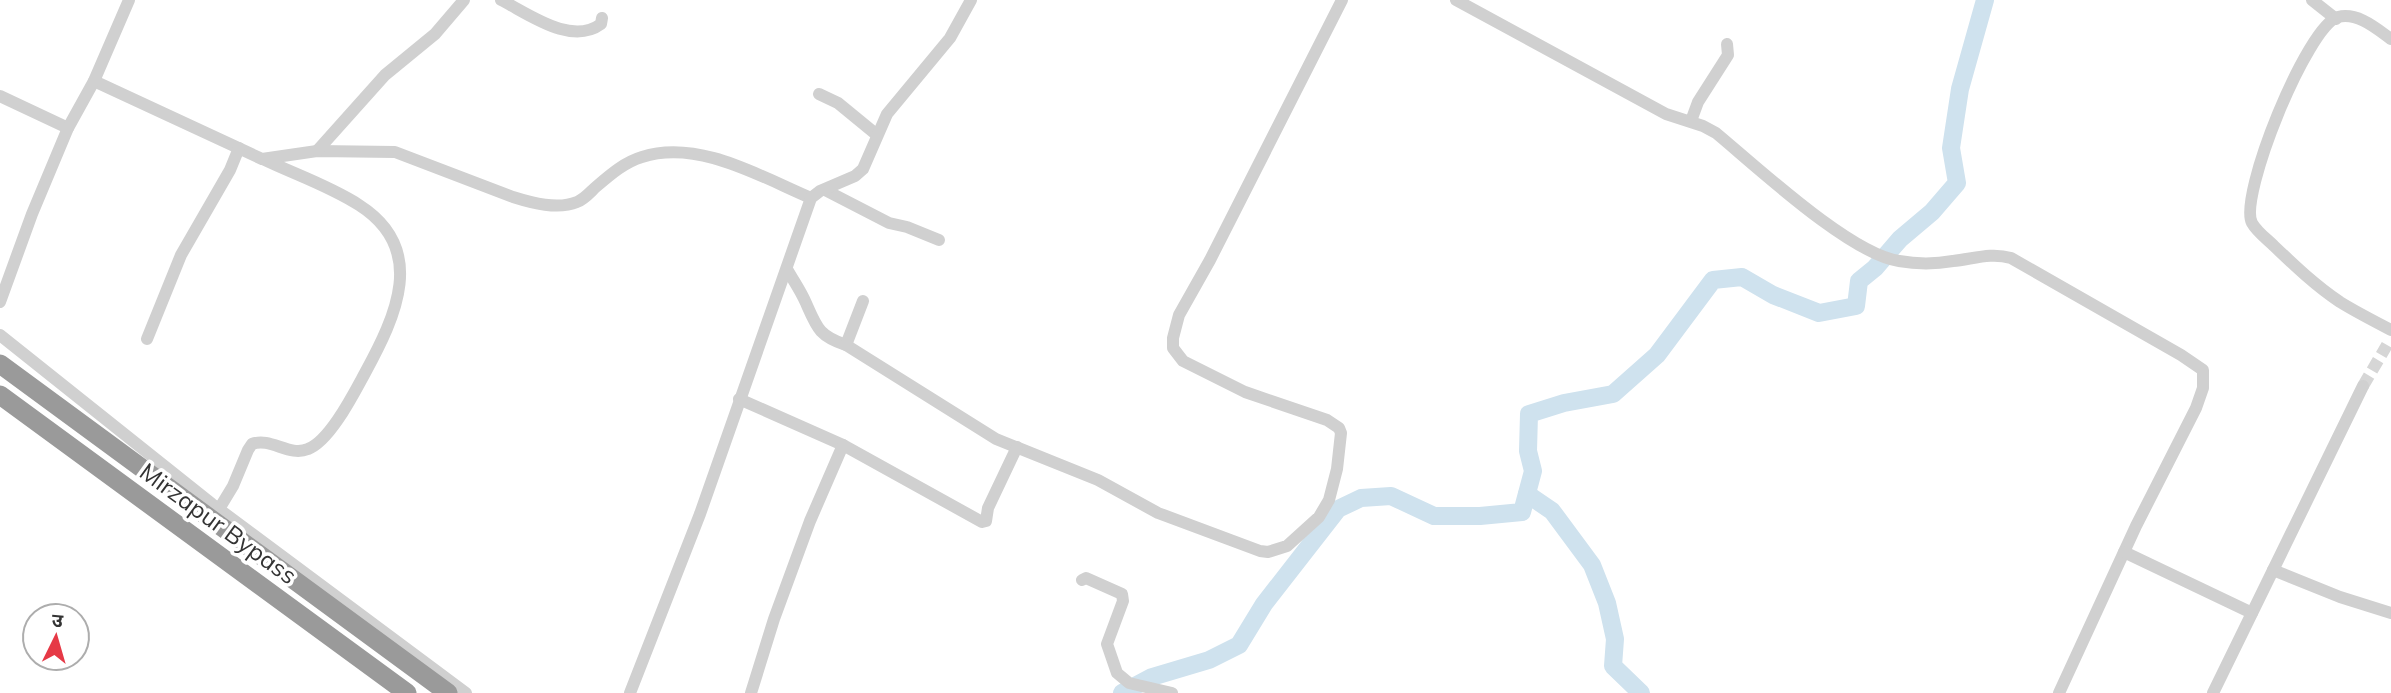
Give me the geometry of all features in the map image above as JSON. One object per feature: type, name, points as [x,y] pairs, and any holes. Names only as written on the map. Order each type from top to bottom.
[{"type":"highway","points":[[0,364],[448,693]]},
{"type":"highway","name":"Mirzapur Bypass","points":[[0,395],[407,693]]},
{"type":"street","points":[[0,302],[32,214],[68,128],[94,81],[129,0]]},
{"type":"street","points":[[317,151],[385,75],[435,34],[464,0]]},
{"type":"street","points":[[507,3],[529,0]]},
{"type":"street","points":[[630,693],[699,514],[811,198],[855,176],[863,169],[887,114],[950,38],[971,0]]},
{"type":"street","points":[[787,269],[805,301],[815,327],[822,334],[846,345],[996,439],[1098,480],[1158,513],[1260,551],[1268,552],[1287,546],[1319,517],[1329,500],[1337,469],[1341,433],[1339,428],[1327,420],[1245,392],[1183,361],[1173,348],[1172,338],[1179,315],[1216,249],[1342,0]]},
{"type":"street","points":[[1457,0],[1666,114],[1691,121],[1716,134],[1847,237],[1879,254],[1893,260],[1912,263],[1950,262],[1995,255],[2011,258],[2203,370],[2203,388],[2196,408],[2124,552],[2059,693]]},
{"type":"street","points":[[2312,0],[2336,19]]},
{"type":"street","points":[[507,3],[562,29],[587,32],[601,24],[602,18]]},
{"type":"street","points":[[2391,40],[2366,22],[2347,17],[2330,22],[2306,55],[2279,110],[2250,206],[2253,226],[2313,281],[2340,302],[2391,330]]},
{"type":"street","points":[[1691,121],[1698,102],[1728,55],[1727,44]]},
{"type":"street","points":[[94,81],[342,196],[372,215],[394,242],[401,273],[400,291],[391,321],[373,358],[329,431],[313,446],[298,451],[265,443],[252,444],[219,509]]},
{"type":"street","points":[[820,94],[838,103],[877,135]]},
{"type":"street","points":[[0,96],[68,128]]},
{"type":"street","points":[[147,338],[181,255],[230,170],[239,148]]},
{"type":"street","points":[[262,159],[317,151],[395,152],[513,197],[530,202],[566,205],[584,198],[611,174],[636,159],[662,153],[691,154],[728,163],[811,198]]},
{"type":"street","points":[[825,190],[888,223],[939,240]]},
{"type":"street","points":[[846,345],[863,301]]},
{"type":"street","points":[[0,335],[219,509],[466,693]]},
{"type":"street","points":[[2213,693],[2362,386]]},
{"type":"street","points":[[739,399],[843,445],[982,522],[986,521],[988,508],[1017,447]]},
{"type":"street","points":[[751,693],[774,619],[843,445]]},
{"type":"street","points":[[2124,552],[2252,613]]},
{"type":"street","points":[[2273,570],[2340,597],[2391,613]]},
{"type":"street","points":[[1082,580],[1086,578],[1122,594],[1123,601],[1107,644],[1116,673],[1129,683],[1172,693]]},
{"type":"waterway","points":[[1122,693],[1152,677],[1209,660],[1239,645],[1264,604],[1338,509],[1361,498],[1391,496],[1434,516],[1522,512],[1533,471],[1528,451],[1529,414],[1564,403],[1613,394],[1657,355],[1713,280],[1742,277],[1773,295],[1819,313],[1856,306],[1859,281],[1875,268],[1900,239],[1932,212],[1957,183],[1951,148],[1960,89],[1985,0]]},
{"type":"waterway","points":[[1527,494],[1552,511],[1592,565],[1607,603],[1615,639],[1613,666],[1641,693]]},
{"type":"tunnel","points":[[2363,386],[2387,345]]}]
